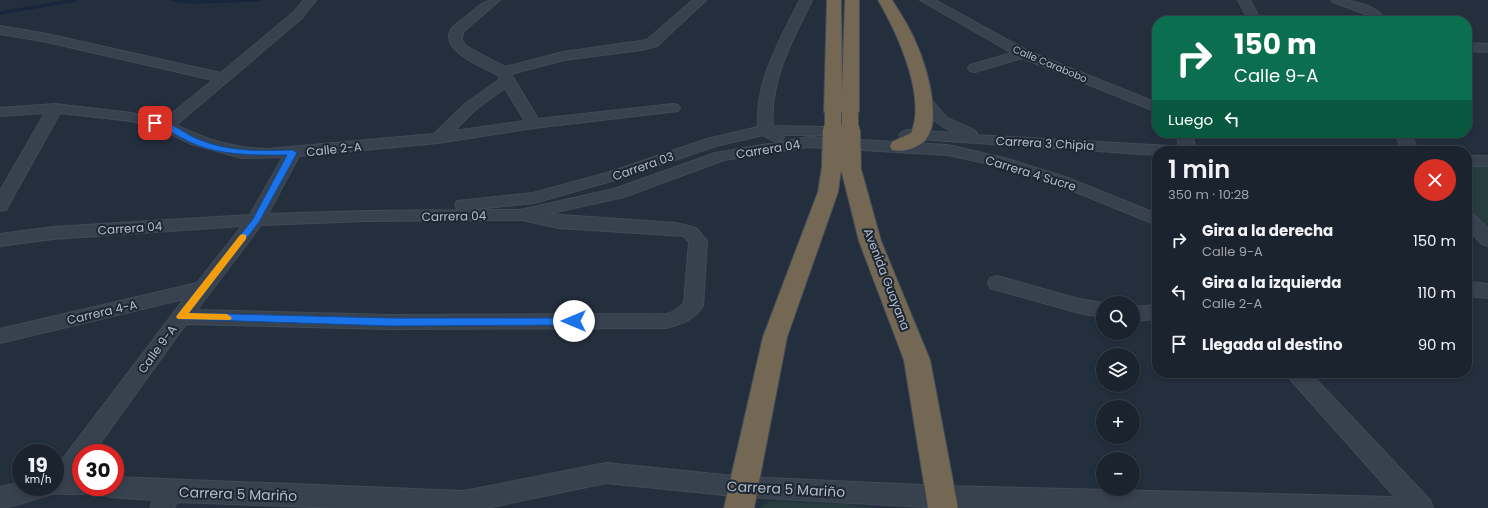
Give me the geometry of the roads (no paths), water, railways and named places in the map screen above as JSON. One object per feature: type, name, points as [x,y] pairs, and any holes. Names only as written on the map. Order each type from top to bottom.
[{"type":"highway","name":"Avenida Guayana","points":[[834,0],[841,112],[842,168],[917,360],[943,502]]},
{"type":"highway","name":"Avenida Guayana","points":[[841,112],[852,0]]},
{"type":"highway","points":[[885,0],[911,48],[923,99],[924,127],[920,136],[899,146]]},
{"type":"highway","name":"Avenida Guayana","points":[[741,498],[775,337],[828,192],[842,168]]},
{"type":"street","points":[[166,126],[298,14],[310,0]]},
{"type":"street","points":[[494,0],[458,29],[455,37],[456,43],[462,50],[505,76],[534,124]]},
{"type":"street","points":[[438,138],[505,76],[563,56],[641,46],[652,43],[700,0]]},
{"type":"street","points":[[793,144],[777,138],[766,130],[764,117],[769,85],[784,44],[806,0]]},
{"type":"street","name":"Calle Carabobo","points":[[926,0],[1023,54],[1152,106]]},
{"type":"street","points":[[1244,0],[1252,16]]},
{"type":"street","points":[[1337,0],[1372,12],[1376,16]]},
{"type":"street","points":[[0,30],[48,38],[224,78]]},
{"type":"street","points":[[1472,47],[1488,48]]},
{"type":"street","points":[[975,68],[1023,54]]},
{"type":"street","points":[[923,99],[935,117],[948,125],[970,133],[1013,142]]},
{"type":"street","points":[[0,206],[55,108]]},
{"type":"street","name":"Calle 2-A","points":[[0,112],[55,108],[132,117],[166,126],[196,142],[242,153],[293,153],[438,138],[534,124],[673,108]]},
{"type":"street","name":"Carrera 03","points":[[366,216],[534,198],[616,175],[712,142],[766,130],[920,136]]},
{"type":"street","name":"Carrera 3 Chipia","points":[[920,136],[1152,150]]},
{"type":"street","name":"Carrera 04","points":[[0,240],[53,233],[256,220],[366,216],[520,215],[618,193],[721,156],[809,142],[899,146]]},
{"type":"street","name":"Carrera 4 Sucre","points":[[899,146],[948,150],[1002,162],[1062,180],[1152,218]]},
{"type":"street","name":"Calle 9-A","points":[[64,469],[256,220],[293,153]]},
{"type":"street","points":[[1472,161],[1488,161]]},
{"type":"street","points":[[181,317],[390,322],[666,321],[680,317],[693,306],[698,242],[690,232],[676,229],[559,222],[520,215]]},
{"type":"street","points":[[1472,223],[1488,240]]},
{"type":"street","points":[[997,283],[1079,306],[1096,309]]},
{"type":"street","name":"Carrera 4-A","points":[[0,336],[204,288]]},
{"type":"street","points":[[1472,289],[1488,290]]},
{"type":"street","points":[[1140,313],[1152,312]]},
{"type":"street","points":[[1302,378],[1421,508]]},
{"type":"street","name":"Carrera 5 Mariño","points":[[124,490],[166,500],[464,502],[606,473],[741,498],[1406,508]]},
{"type":"street","points":[[0,498],[12,495]]},
{"type":"waterway","points":[[0,13],[76,0]]},
{"type":"waterway","points":[[173,0],[192,2],[259,0]]}]
